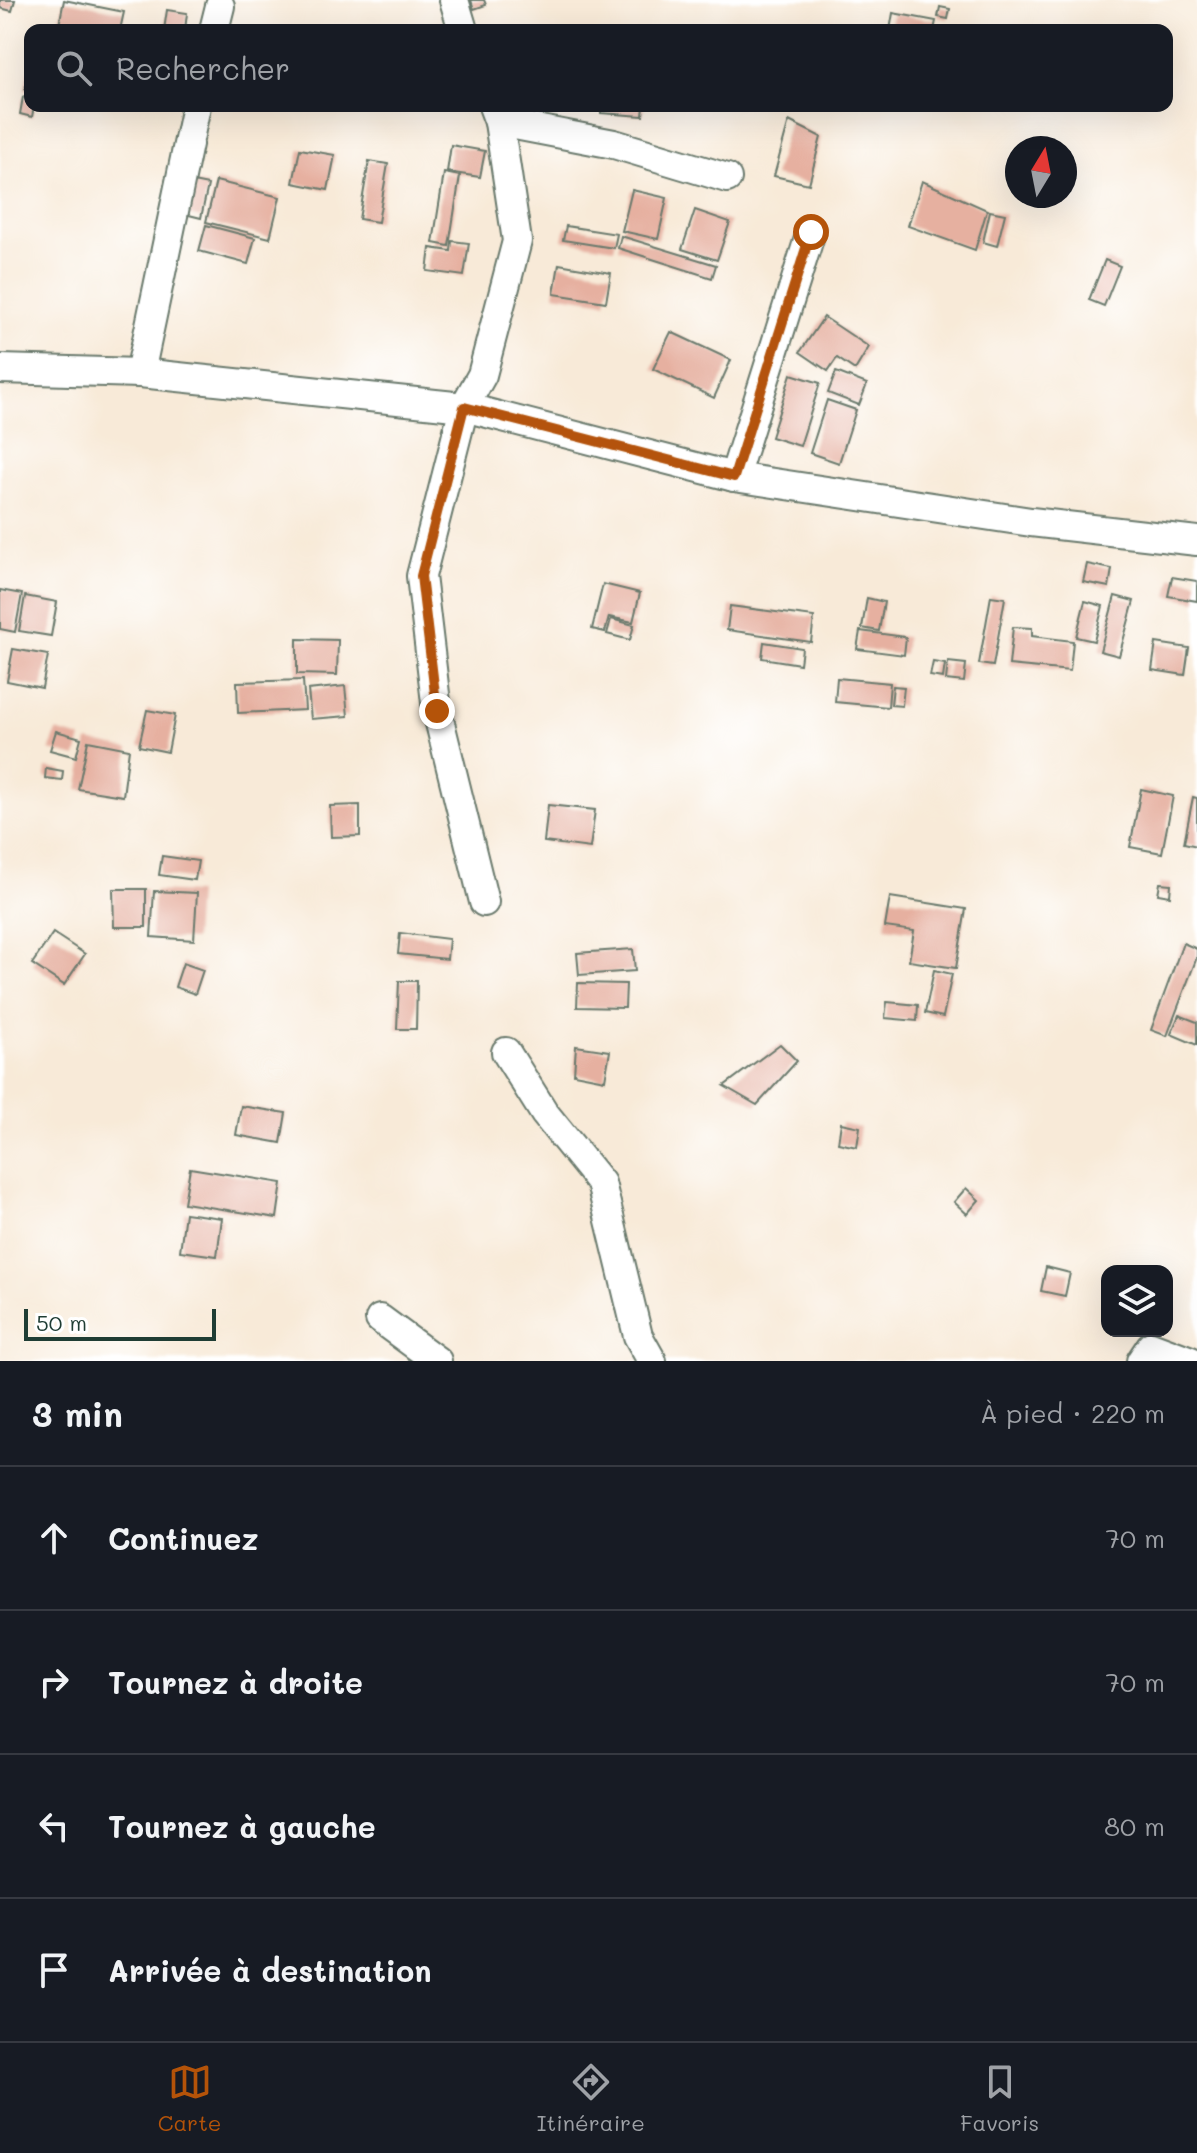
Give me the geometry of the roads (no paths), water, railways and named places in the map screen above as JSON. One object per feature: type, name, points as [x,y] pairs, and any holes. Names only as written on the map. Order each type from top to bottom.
[{"type":"street","points":[[454,0],[461,24]]},
{"type":"street","points":[[140,373],[195,112]]},
{"type":"street","points":[[484,902],[437,711],[421,576],[464,407],[482,375],[517,241],[496,114],[614,144],[727,178]]},
{"type":"street","points":[[734,477],[811,232]]},
{"type":"street","points":[[0,369],[140,373],[464,407],[734,477],[1031,522],[1197,541]]},
{"type":"street","points":[[506,1052],[545,1114],[601,1183],[638,1336],[652,1361]]},
{"type":"street","points":[[380,1319],[437,1361]]},
{"type":"street","points":[[1141,1361],[1151,1346],[1191,1361]]}]
